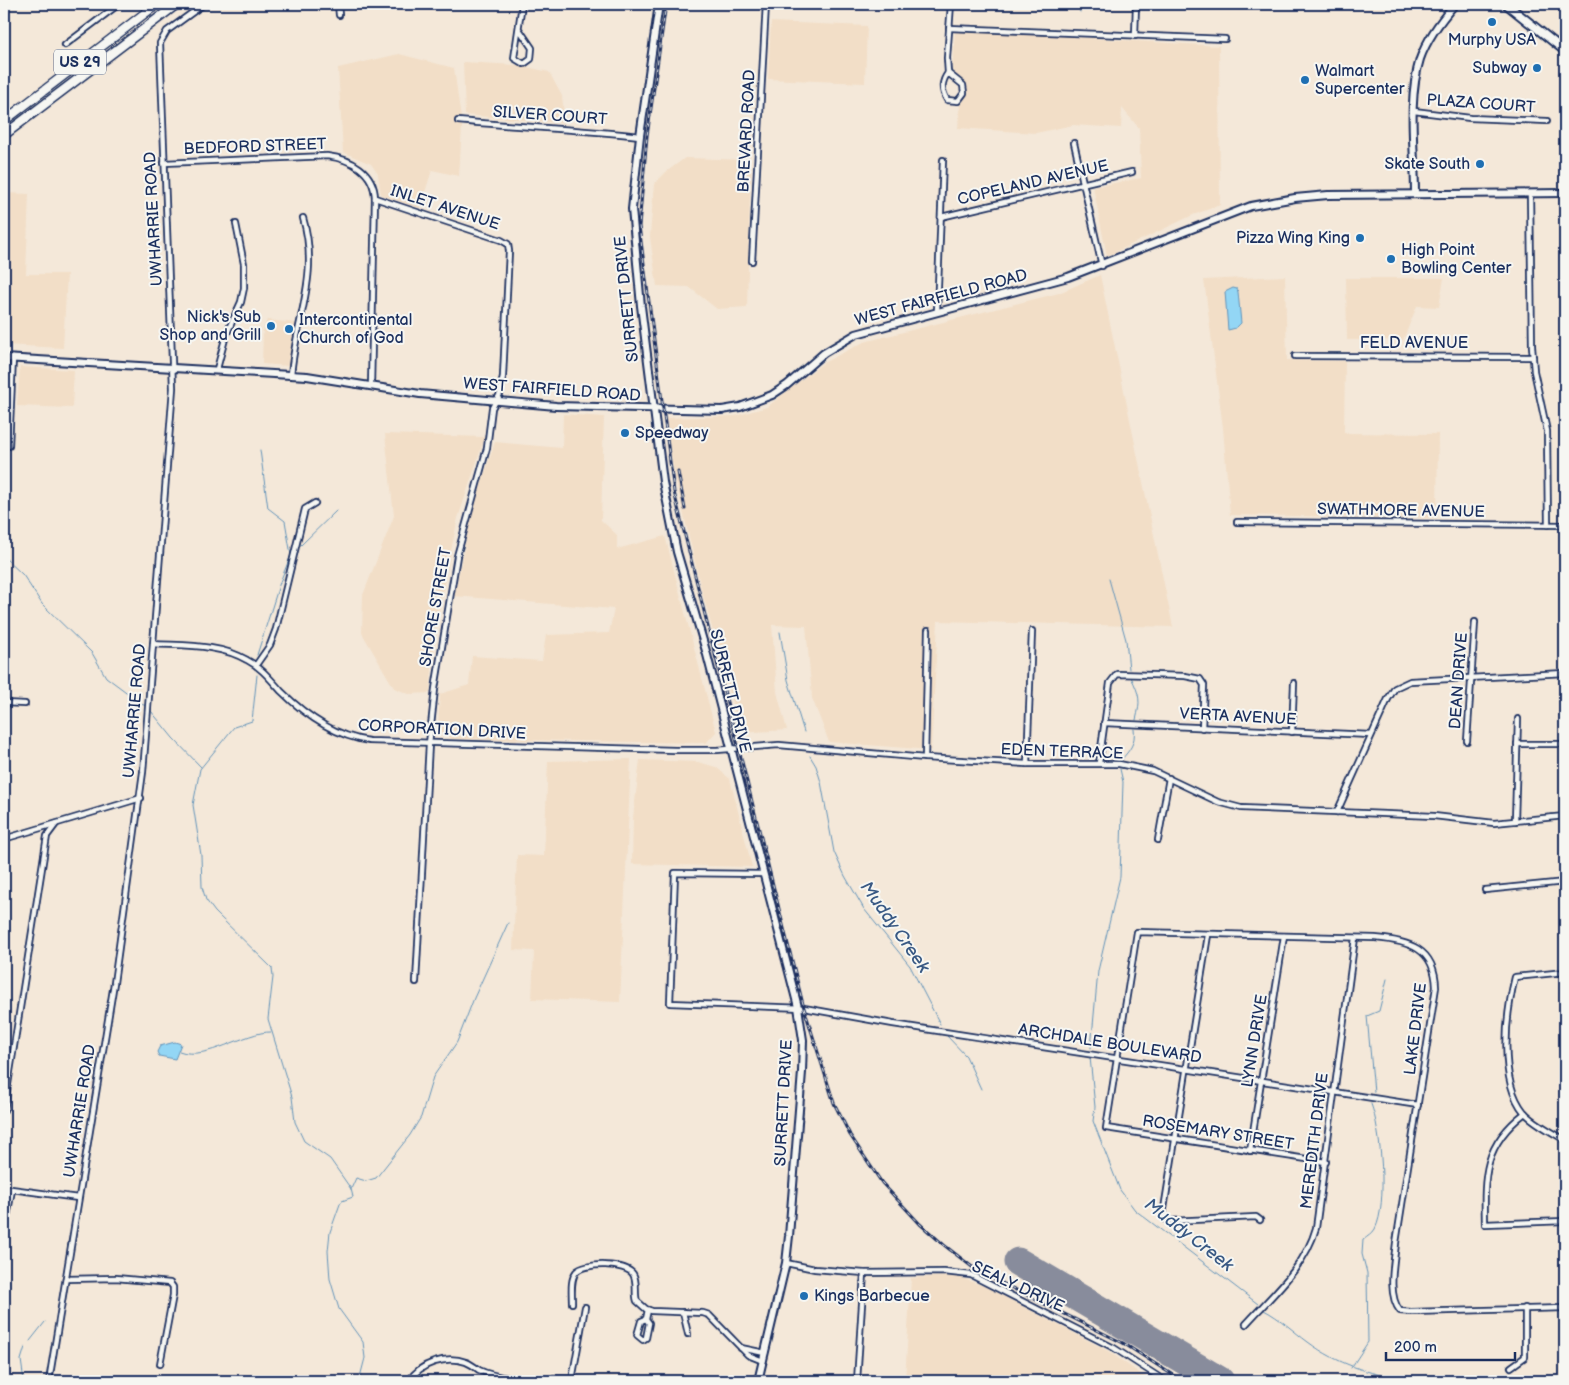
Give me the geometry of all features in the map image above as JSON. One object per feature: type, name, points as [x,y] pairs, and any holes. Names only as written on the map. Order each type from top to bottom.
[{"type":"highway","name":"US 29","points":[[4,121],[157,4]]},
{"type":"highway","name":"US 29","points":[[4,135],[177,4]]},
{"type":"main road","name":"SURRETT DRIVE","points":[[658,4],[633,192],[633,226],[653,410],[667,508],[798,1007],[803,1040],[786,1263],[758,1381]]},
{"type":"main road","points":[[1415,194],[1414,111],[1421,59],[1440,21],[1454,4]]},
{"type":"main road","points":[[1506,4],[1565,52]]},
{"type":"main road","name":"WEST FAIRFIELD ROAD","points":[[4,358],[174,366],[291,375],[371,387],[496,401],[653,410],[722,410],[756,402],[787,385],[812,362],[856,334],[937,311],[1038,286],[1102,266],[1251,206],[1306,196],[1565,193]]},
{"type":"street","points":[[65,44],[119,4]]},
{"type":"street","name":"UWHARRIE ROAD","points":[[49,1381],[116,974],[141,798],[174,366],[160,49],[162,38],[204,4]]},
{"type":"street","points":[[338,4],[339,15]]},
{"type":"street","points":[[519,28],[530,43],[532,56],[527,63],[521,64],[514,58],[514,51],[522,4]]},
{"type":"street","name":"BREVARD ROAD","points":[[752,261],[766,4]]},
{"type":"street","points":[[948,73],[963,85],[964,93],[958,101],[947,100],[942,92],[943,79],[948,73],[951,4]]},
{"type":"street","points":[[1135,36],[1136,4]]},
{"type":"street","points":[[949,28],[1225,39]]},
{"type":"street","name":"PLAZA COURT","points":[[1414,111],[1470,118],[1547,121]]},
{"type":"street","name":"SILVER COURT","points":[[458,121],[546,126],[640,136]]},
{"type":"street","points":[[1074,143],[1102,266]]},
{"type":"street","name":"BEDFORD STREET","points":[[164,163],[333,157],[352,163],[369,176],[374,187],[375,198],[371,387]]},
{"type":"street","points":[[937,311],[943,160]]},
{"type":"street","name":"COPELAND AVENUE","points":[[941,217],[1132,172]]},
{"type":"street","points":[[1530,194],[1530,303],[1533,356],[1547,431],[1548,525]]},
{"type":"street","name":"INLET AVENUE","points":[[375,198],[506,243]]},
{"type":"street","points":[[291,375],[310,271],[308,236],[303,218]]},
{"type":"street","points":[[216,369],[226,335],[244,288],[244,264],[236,224]]},
{"type":"street","name":"SHORE STREET","points":[[416,982],[435,689],[451,583],[461,538],[487,448],[492,408],[500,394],[503,376],[510,251],[506,243]]},
{"type":"street","name":"FELD AVENUE","points":[[1296,356],[1533,356]]},
{"type":"street","points":[[9,446],[13,358]]},
{"type":"street","points":[[256,665],[270,645],[276,630],[305,509],[315,503]]},
{"type":"street","name":"SWATHMORE AVENUE","points":[[1237,522],[1565,525]]},
{"type":"street","name":"DEAN DRIVE","points":[[1467,742],[1476,622]]},
{"type":"street","points":[[926,758],[928,630]]},
{"type":"street","points":[[1027,764],[1032,631]]},
{"type":"street","name":"CORPORATION DRIVE","points":[[153,644],[222,650],[241,656],[256,665],[306,713],[342,735],[369,741],[652,750],[730,748]]},
{"type":"street","points":[[1099,763],[1110,683],[1114,676],[1121,673],[1196,677],[1202,682],[1204,691],[1202,728]]},
{"type":"street","points":[[1338,812],[1388,699],[1400,685],[1410,680],[1565,673]]},
{"type":"street","points":[[1292,732],[1294,682]]},
{"type":"street","points":[[4,702],[25,704]]},
{"type":"street","points":[[1515,821],[1518,719]]},
{"type":"street","name":"VERTA AVENUE","points":[[1104,723],[1372,735]]},
{"type":"street","points":[[1517,744],[1565,744]]},
{"type":"street","name":"EDEN TERRACE","points":[[730,748],[787,745],[926,758],[1027,764],[1099,763],[1136,767],[1169,778],[1229,805],[1254,809],[1434,816],[1479,822],[1515,821],[1565,816]]},
{"type":"street","points":[[1158,840],[1169,778]]},
{"type":"street","points":[[4,839],[141,798]]},
{"type":"street","points":[[4,1110],[46,836],[56,824]]},
{"type":"street","name":"ARCHDALE BOULEVARD","points":[[763,874],[675,873],[670,1003],[798,1007],[1418,1105]]},
{"type":"street","points":[[1485,890],[1565,882]]},
{"type":"street","name":"LAKE DRIVE","points":[[1106,1128],[1136,932],[1355,938],[1394,940],[1409,943],[1425,954],[1433,968],[1436,979],[1435,999],[1396,1243],[1394,1304],[1400,1311],[1410,1312],[1565,1308]]},
{"type":"street","points":[[1208,935],[1163,1214],[1165,1219],[1198,1221],[1256,1218],[1260,1220]]},
{"type":"street","name":"LYNN DRIVE","points":[[1250,1150],[1284,936]]},
{"type":"street","name":"MEREDITH DRIVE","points":[[1246,1324],[1300,1263],[1310,1246],[1317,1220],[1326,1162],[1355,938]]},
{"type":"street","points":[[1565,972],[1515,977],[1510,996],[1508,1067],[1514,1093],[1525,1113],[1565,1140]]},
{"type":"street","points":[[1525,1113],[1497,1143],[1488,1160],[1485,1224],[1565,1221]]},
{"type":"street","name":"ROSEMARY STREET","points":[[1106,1128],[1326,1162]]},
{"type":"street","points":[[4,1188],[78,1198]]},
{"type":"street","points":[[4,1232],[12,1190]]},
{"type":"street","name":"SEALY DRIVE","points":[[786,1263],[815,1269],[864,1273],[944,1272],[971,1275],[1114,1348],[1164,1381]]},
{"type":"street","points":[[572,1303],[573,1277],[581,1268],[591,1265],[620,1267],[634,1274],[637,1301],[648,1310],[709,1315],[740,1348],[751,1357],[763,1361]]},
{"type":"street","points":[[857,1381],[864,1273]]},
{"type":"street","points":[[66,1279],[116,1278],[164,1281],[174,1287],[160,1364]]},
{"type":"street","points":[[572,1380],[585,1307]]},
{"type":"street","points":[[1511,1367],[1525,1357],[1525,1308]]},
{"type":"street","points":[[646,1319],[648,1310]]},
{"type":"street","points":[[683,1312],[688,1334]]},
{"type":"street","points":[[740,1348],[765,1353]]},
{"type":"street","points":[[409,1381],[414,1373],[427,1364],[443,1360],[467,1362],[496,1379],[581,1381]]},
{"type":"shaded area","points":[[771,22],[867,26],[865,83],[768,79]]},
{"type":"shaded area","points":[[955,30],[1219,46],[1220,205],[1193,215],[1107,256],[1093,187],[1141,178],[1139,128],[1122,108],[1121,128],[1073,125],[1036,133],[958,128],[962,80],[952,71]]},
{"type":"shaded area","points":[[399,54],[454,68],[462,126],[459,176],[432,170],[420,208],[381,195],[378,174],[371,164],[343,152],[338,68]]},
{"type":"shaded area","points":[[463,62],[518,65],[549,72],[562,96],[565,123],[465,115]]},
{"type":"shaded area","points":[[685,158],[751,160],[747,307],[717,309],[689,287],[657,286],[650,237],[654,184]]},
{"type":"shaded area","points":[[4,193],[29,194],[26,274],[67,274],[63,348],[4,345]]},
{"type":"shaded area","points":[[1100,275],[1173,627],[938,621],[931,750],[829,742],[812,698],[806,626],[772,625],[777,692],[787,730],[741,733],[701,588],[674,473],[665,418],[735,416],[767,407],[823,363],[864,342],[1059,293]]},
{"type":"shaded area","points":[[1285,276],[1287,360],[1345,361],[1344,433],[1438,434],[1437,518],[1230,515],[1223,428],[1204,280]]},
{"type":"shaded area","points":[[1346,278],[1444,278],[1439,307],[1417,306],[1403,340],[1347,340]]},
{"type":"shaded area","points":[[267,320],[297,323],[288,366],[262,364],[263,331]]},
{"type":"shaded area","points":[[20,367],[74,370],[72,408],[17,406]]},
{"type":"shaded area","points":[[563,414],[604,417],[601,520],[617,535],[617,549],[665,536],[716,732],[706,743],[452,739],[438,729],[440,694],[469,685],[472,656],[542,661],[546,635],[609,633],[614,609],[454,596],[472,512],[495,442],[562,448]]},
{"type":"shaded area","points":[[385,434],[485,437],[458,518],[437,616],[430,693],[409,694],[394,688],[362,633],[363,595],[394,516]]},
{"type":"shaded area","points":[[631,759],[620,1002],[532,999],[534,951],[513,950],[517,855],[544,856],[548,761]]},
{"type":"shaded area","points":[[640,760],[698,762],[716,767],[730,779],[752,867],[632,864],[633,818]]},
{"type":"shaded area","points":[[956,1276],[984,1286],[1108,1351],[1151,1381],[905,1381],[911,1278]]},
{"type":"water","points":[[1233,288],[1237,289],[1238,292],[1241,323],[1236,328],[1228,330],[1225,292]]},
{"type":"water","points":[[175,1042],[181,1044],[175,1059],[159,1056],[157,1052],[160,1046]]},
{"type":"waterway","points":[[1077,4],[1080,12]]},
{"type":"waterway","points":[[260,450],[268,508],[285,521],[291,555]]},
{"type":"waterway","points":[[301,545],[336,511]]},
{"type":"waterway","points":[[257,655],[280,582],[291,555]]},
{"type":"waterway","points":[[4,557],[23,575],[42,604],[92,653],[106,677],[145,706]]},
{"type":"waterway","points":[[1109,579],[1126,640],[1129,669]]},
{"type":"waterway","name":"Muddy Creek","points":[[780,632],[788,680],[804,732]]},
{"type":"waterway","points":[[257,675],[252,721],[234,727],[200,769],[193,805],[201,855],[202,887],[206,900],[215,912],[272,968],[273,977],[268,1019],[292,1097],[295,1122],[304,1141],[330,1159],[351,1189],[353,1197],[342,1201],[340,1204],[330,1232],[328,1251],[330,1279],[339,1309],[363,1342],[365,1358],[359,1381]]},
{"type":"waterway","points":[[1131,677],[1139,698],[1136,720]]},
{"type":"waterway","points":[[151,711],[173,738],[201,767]]},
{"type":"waterway","points":[[1121,760],[1132,746],[1134,729]]},
{"type":"waterway","name":"Muddy Creek","points":[[810,756],[816,766],[821,782],[834,852],[845,876],[864,909],[910,966],[940,1024]]},
{"type":"waterway","points":[[1091,1048],[1098,971],[1120,877],[1123,782],[1120,769]]},
{"type":"waterway","points":[[351,1189],[356,1178],[366,1181],[376,1178],[410,1135],[421,1117],[433,1077],[457,1042],[474,998],[508,923]]},
{"type":"waterway","points":[[1374,1092],[1367,1016],[1379,1011],[1387,979]]},
{"type":"waterway","points":[[179,1051],[202,1053],[250,1036],[271,1032]]},
{"type":"waterway","name":"Muddy Creek","points":[[947,1036],[966,1056],[981,1089]]},
{"type":"waterway","name":"Muddy Creek","points":[[1090,1057],[1095,1107],[1093,1121],[1120,1190],[1135,1210],[1258,1304]]},
{"type":"waterway","points":[[1351,1368],[1368,1342],[1367,1273],[1362,1254],[1363,1240],[1375,1229],[1381,1203],[1382,1167],[1378,1131],[1371,1104]]},
{"type":"waterway","name":"Muddy Creek","points":[[1264,1310],[1331,1357],[1366,1371],[1404,1381]]},
{"type":"waterway","points":[[30,1341],[45,1322]]},
{"type":"waterway","points":[[24,1381],[21,1360],[25,1347]]},
{"type":"runway","points":[[1018,1262],[1220,1381]]},
{"type":"railway","points":[[666,4],[647,136],[639,226],[674,492],[804,1008],[834,1103],[850,1135],[882,1183],[920,1224],[944,1245],[976,1270],[1123,1343],[1182,1381]]},
{"type":"railway","points":[[678,472],[685,509]]},
{"type":"place","name":"Murphy USA","points":[[1492,22]]},
{"type":"place","name":"Subway","points":[[1537,68]]},
{"type":"place","name":"Walmart Supercenter","points":[[1305,80]]},
{"type":"place","name":"Skate South","points":[[1480,164]]},
{"type":"place","name":"Pizza Wing King","points":[[1360,238]]},
{"type":"place","name":"High Point Bowling Center","points":[[1391,259]]},
{"type":"place","name":"Nick's Sub Shop and Grill","points":[[271,326]]},
{"type":"place","name":"Intercontinental Church of God","points":[[289,329]]},
{"type":"place","name":"Speedway","points":[[625,433]]},
{"type":"place","name":"Kings Barbecue","points":[[804,1296]]}]
